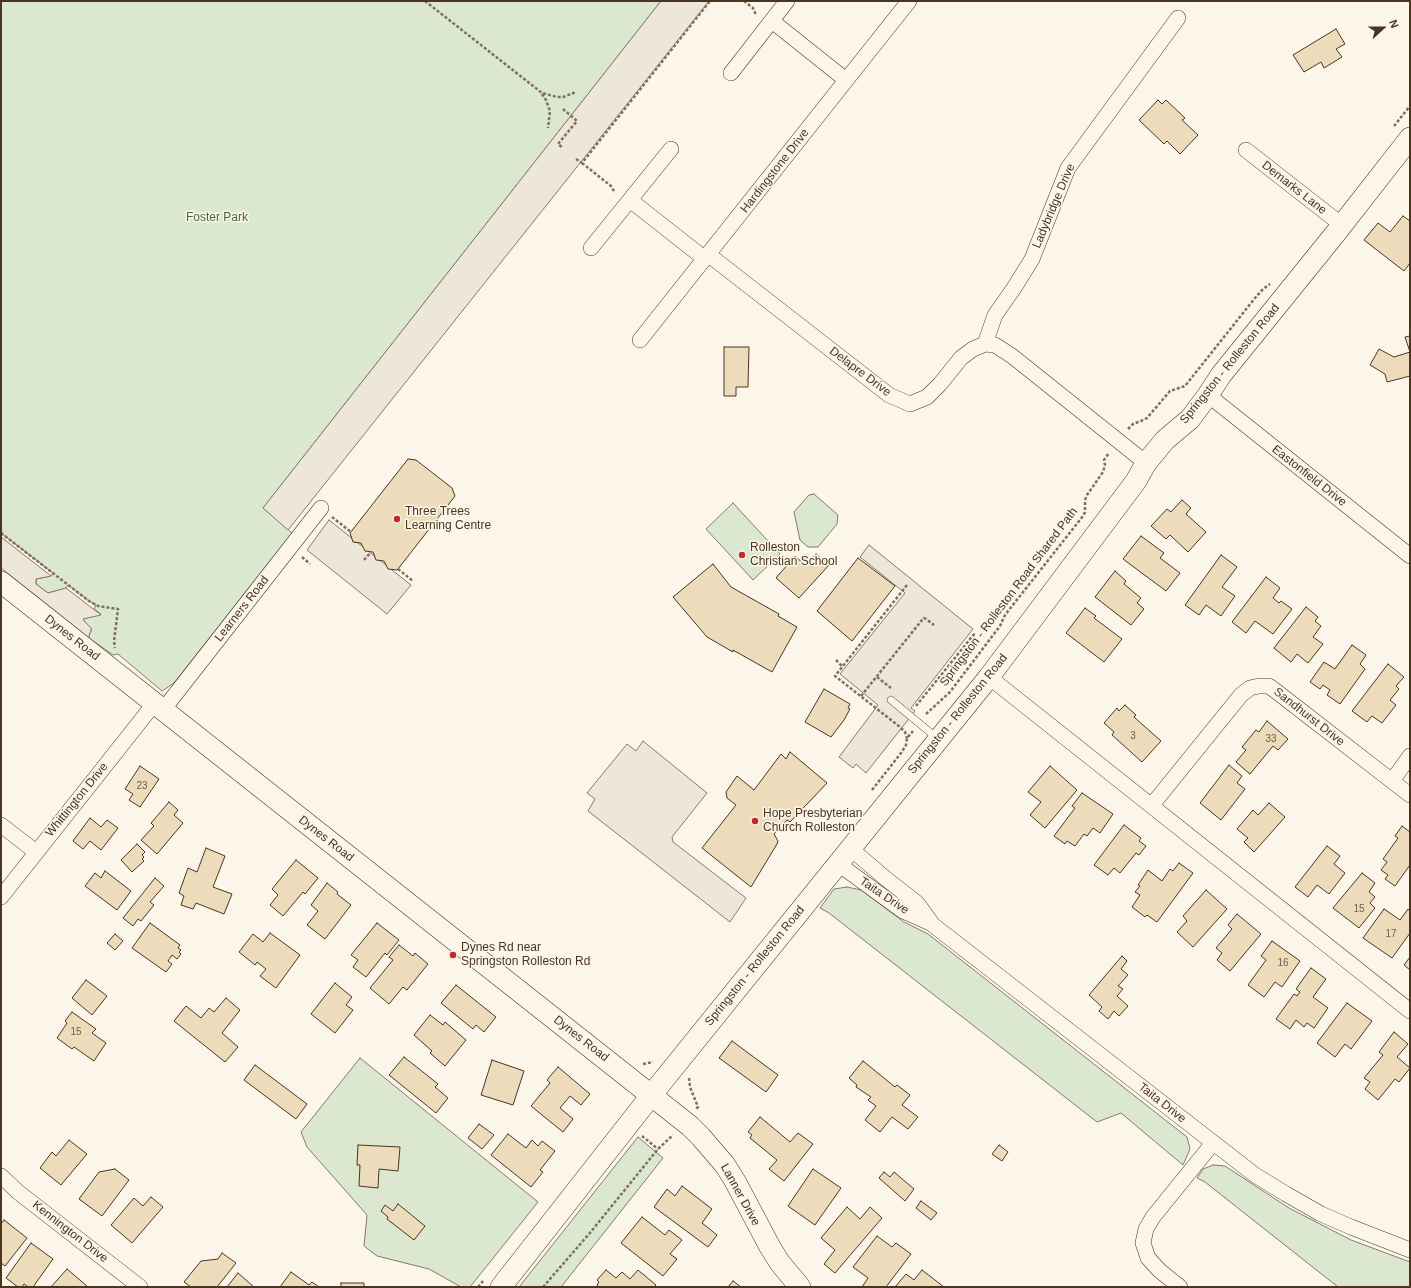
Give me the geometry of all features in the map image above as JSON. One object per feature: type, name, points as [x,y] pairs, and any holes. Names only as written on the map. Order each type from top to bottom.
[{"type":"main road","name":"Springston - Rolleston Road","points":[[501,1287],[652,1095],[988,677],[1136,481],[1146,463],[1165,440],[1190,419],[1221,375],[1342,225],[1401,133]]},
{"type":"main road","name":"Dynes Road","points":[[1,582],[652,1095]]},
{"type":"main road","name":"Lanner Drive","points":[[652,1095],[690,1126],[725,1165],[770,1247],[780,1263],[800,1287]]},
{"type":"street","points":[[731,73],[765,20],[788,1]]},
{"type":"street","name":"Hardingstone Drive","points":[[640,340],[908,1]]},
{"type":"street","name":"Ladybridge Drive","points":[[985,344],[995,315],[1032,259],[1068,168],[1178,18]]},
{"type":"street","points":[[765,20],[846,80]]},
{"type":"street","points":[[591,248],[624,199],[671,149]]},
{"type":"street","name":"Demarks Lane","points":[[1246,150],[1342,225]]},
{"type":"street","name":"Delapre Drive","points":[[624,199],[707,257],[889,395],[910,404],[927,397],[940,384],[961,358],[973,349],[985,344]]},
{"type":"street","points":[[985,344],[995,346],[1012,356],[1146,463]]},
{"type":"street","name":"Eastonfield Drive","points":[[1208,395],[1410,556]]},
{"type":"street","name":"Learners Road","points":[[159,707],[325,511]]},
{"type":"street","points":[[988,677],[1410,1011]]},
{"type":"street","name":"Sandhurst Drive","points":[[1152,806],[1241,695],[1250,688],[1259,686],[1269,686],[1278,692],[1410,795]]},
{"type":"street","name":"Whittington Drive","points":[[1,897],[36,852],[159,707]]},
{"type":"street","points":[[1392,781],[1410,756]]},
{"type":"street","points":[[1,825],[36,852]]},
{"type":"street","name":"Taita Drive","points":[[844,855],[885,878],[916,903],[933,925],[1255,1175],[1321,1214],[1410,1250]]},
{"type":"street","points":[[1180,1287],[1160,1271],[1148,1258],[1143,1243],[1146,1229],[1153,1217],[1213,1143]]},
{"type":"street","name":"Kennington Drive","points":[[1,1176],[24,1197],[140,1287]]},
{"type":"lane","points":[[891,700],[938,739]]},
{"type":"path","points":[[425,1],[542,93],[550,110],[548,128]]},
{"type":"path","points":[[582,163],[710,1]]},
{"type":"path","points":[[744,1],[765,20]]},
{"type":"path","points":[[542,93],[563,97],[576,92]]},
{"type":"path","points":[[1401,133],[1410,106]]},
{"type":"path","points":[[563,109],[577,121],[558,144],[563,148]]},
{"type":"path","points":[[576,159],[611,186],[624,199]]},
{"type":"path","name":"Springston - Rolleston Road Shared Path","points":[[929,711],[950,692],[1000,626],[1005,614],[1083,516],[1085,512],[1085,500],[1087,495],[1104,472],[1104,460],[1118,442],[1133,424],[1147,418],[1170,391],[1185,386],[1262,289],[1271,283]]},
{"type":"path","points":[[325,511],[351,532]]},
{"type":"path","points":[[1,533],[89,601],[98,606],[118,609]]},
{"type":"path","points":[[364,560],[371,552]]},
{"type":"path","points":[[398,569],[413,581]]},
{"type":"path","points":[[907,585],[835,676],[900,727],[905,732],[907,738]]},
{"type":"path","points":[[862,696],[924,618],[934,625]]},
{"type":"path","points":[[900,727],[976,633]]},
{"type":"path","points":[[836,660],[842,666]]},
{"type":"path","points":[[689,1077],[690,1087],[698,1107]]},
{"type":"path","points":[[639,1133],[658,1149]]},
{"type":"path","points":[[543,1287],[589,1234],[658,1149],[671,1136]]},
{"type":"green space","name":"Foster Park","points":[[1,1],[661,1],[263,508],[292,533],[174,683],[162,691],[118,654],[113,655],[89,638],[91,628],[83,619],[101,614],[94,609],[96,605],[68,585],[66,588],[48,593],[36,584],[36,579],[51,576],[53,573],[1,533]]},
{"type":"green space","points":[[814,494],[838,515],[837,524],[818,547],[808,547],[800,540],[794,512],[809,495]]},
{"type":"green space","points":[[733,503],[780,554],[753,580],[706,529]]},
{"type":"green space","points":[[847,887],[861,890],[904,922],[928,934],[1187,1137],[1190,1149],[1183,1165],[1121,1113],[1097,1122],[829,913],[820,908],[834,889]]},
{"type":"green space","points":[[360,1058],[538,1202],[470,1287],[461,1287],[429,1269],[377,1256],[364,1246],[367,1215],[307,1147],[301,1132]]},
{"type":"green space","points":[[638,1137],[663,1158],[561,1287],[519,1287]]},
{"type":"green space","points":[[1213,1165],[1225,1166],[1289,1208],[1351,1240],[1410,1262],[1410,1287],[1338,1287],[1205,1182],[1197,1178],[1203,1169]]},
{"type":"shaded area","points":[[661,1],[709,1],[288,530],[263,508]]},
{"type":"shaded area","points":[[329,520],[411,585],[387,614],[307,550]]},
{"type":"shaded area","points":[[1,537],[51,576],[36,579],[36,584],[48,593],[66,588],[101,615],[83,619],[91,628],[89,638],[1,568]]},
{"type":"shaded area","points":[[869,545],[973,629],[911,708],[915,711],[866,773],[856,764],[853,768],[839,757],[878,705],[840,674],[905,593],[860,557]]},
{"type":"shaded area","points":[[643,741],[707,793],[672,837],[673,842],[746,898],[730,922],[588,811],[595,799],[587,793],[627,744],[636,751]]},
{"type":"building","points":[[1336,29],[1345,44],[1336,49],[1342,57],[1324,68],[1321,62],[1304,72],[1293,55]]},
{"type":"building","points":[[1158,100],[1162,104],[1166,100],[1185,118],[1182,120],[1198,135],[1180,154],[1167,141],[1164,144],[1139,120]]},
{"type":"building","points":[[1403,216],[1410,221],[1410,263],[1404,271],[1364,240],[1378,223],[1390,232]]},
{"type":"building","points":[[1410,336],[1410,352],[1405,337]]},
{"type":"building","points":[[724,347],[749,347],[748,387],[736,387],[736,396],[724,396]]},
{"type":"building","points":[[1379,349],[1394,357],[1410,352],[1410,376],[1387,382],[1385,374],[1370,365]]},
{"type":"building","points":[[408,459],[416,460],[452,488],[455,496],[398,569],[388,569],[384,561],[376,560],[373,552],[365,551],[361,543],[353,542],[350,533]]},
{"type":"building","points":[[1182,500],[1191,508],[1186,514],[1206,532],[1188,552],[1170,535],[1166,539],[1151,526],[1167,509],[1171,512]]},
{"type":"building","points":[[1141,536],[1164,553],[1160,558],[1180,573],[1166,591],[1123,559]]},
{"type":"building","points":[[816,554],[829,565],[799,598],[776,578],[795,556],[806,566]]},
{"type":"building","points":[[1221,555],[1237,567],[1222,587],[1235,596],[1221,616],[1206,605],[1199,615],[1185,605]]},
{"type":"building","points":[[858,558],[895,586],[852,641],[817,611]]},
{"type":"building","points":[[713,564],[731,587],[779,614],[778,616],[797,627],[772,672],[707,637],[673,597]]},
{"type":"building","points":[[1115,571],[1126,581],[1124,584],[1141,598],[1137,603],[1144,609],[1131,625],[1095,597]]},
{"type":"building","points":[[1266,577],[1280,588],[1273,598],[1279,603],[1281,601],[1292,609],[1273,634],[1255,621],[1246,633],[1232,622]]},
{"type":"building","points":[[1306,607],[1318,617],[1315,621],[1321,626],[1313,637],[1323,644],[1308,663],[1297,654],[1291,662],[1274,648]]},
{"type":"building","points":[[1085,608],[1096,616],[1094,618],[1122,639],[1104,662],[1066,633]]},
{"type":"building","points":[[1352,645],[1366,655],[1360,664],[1365,669],[1340,704],[1327,695],[1330,690],[1323,685],[1320,689],[1310,682],[1324,662],[1335,669]]},
{"type":"building","points":[[1388,664],[1404,677],[1396,686],[1399,689],[1390,700],[1396,705],[1382,723],[1372,716],[1367,722],[1352,711]]},
{"type":"building","points":[[824,689],[850,704],[848,708],[850,709],[844,720],[831,737],[805,722]]},
{"type":"building","points":[[1125,705],[1136,715],[1134,717],[1161,741],[1142,762],[1112,735],[1114,732],[1104,723],[1117,708],[1119,711]]},
{"type":"building","points":[[1267,721],[1288,739],[1278,750],[1273,746],[1250,774],[1236,762],[1246,750],[1242,747],[1256,730],[1259,732]]},
{"type":"building","name":"Hope Presbyterian Church Rolleston","points":[[790,752],[827,783],[790,822],[787,820],[774,834],[778,841],[777,844],[751,887],[702,848],[736,805],[727,798],[726,792],[737,776],[754,790],[781,754],[786,759]]},
{"type":"building","points":[[1229,765],[1242,776],[1237,783],[1245,789],[1221,820],[1200,803]]},
{"type":"building","points":[[140,766],[159,779],[140,807],[129,800],[133,794],[125,789]]},
{"type":"building","points":[[1050,766],[1077,790],[1045,828],[1030,815],[1041,802],[1028,792]]},
{"type":"building","points":[[1082,793],[1113,814],[1100,833],[1093,828],[1087,836],[1084,834],[1075,846],[1067,841],[1065,844],[1054,836],[1075,808],[1072,806]]},
{"type":"building","points":[[169,802],[178,810],[174,815],[183,823],[157,854],[141,840],[154,826],[151,823]]},
{"type":"building","points":[[1269,803],[1285,817],[1254,852],[1244,842],[1248,838],[1237,829],[1253,810],[1258,815]]},
{"type":"building","points":[[90,818],[101,827],[107,820],[118,828],[101,850],[90,841],[83,849],[73,841]]},
{"type":"building","points":[[1124,825],[1141,838],[1139,841],[1146,846],[1139,855],[1136,853],[1120,873],[1114,868],[1108,875],[1094,865]]},
{"type":"building","points":[[1402,826],[1410,832],[1410,865],[1395,886],[1385,879],[1388,875],[1381,870],[1387,862],[1383,859],[1398,838],[1395,836]]},
{"type":"building","points":[[137,844],[145,852],[142,855],[144,857],[142,859],[144,861],[132,872],[121,860]]},
{"type":"building","points":[[1327,846],[1340,856],[1334,864],[1345,873],[1329,894],[1317,885],[1308,897],[1295,887]]},
{"type":"building","points":[[206,848],[225,856],[213,887],[232,894],[224,914],[196,903],[193,909],[181,905],[184,896],[179,893],[188,868],[197,872]]},
{"type":"building","points":[[296,860],[318,878],[305,894],[303,892],[283,916],[270,905],[278,895],[272,889]]},
{"type":"building","points":[[1179,863],[1193,873],[1157,922],[1147,915],[1145,917],[1132,907],[1140,895],[1135,892],[1140,886],[1138,885],[1148,870],[1162,881],[1170,869],[1173,871]]},
{"type":"building","points":[[105,871],[131,891],[117,910],[85,886],[95,873],[101,878]]},
{"type":"building","points":[[1362,873],[1375,883],[1369,892],[1375,897],[1370,903],[1375,908],[1359,928],[1333,908]]},
{"type":"building","points":[[155,878],[164,886],[150,902],[154,905],[141,921],[138,919],[133,926],[123,918]]},
{"type":"building","points":[[327,883],[338,892],[337,894],[351,905],[325,939],[307,925],[318,911],[311,905]]},
{"type":"building","points":[[1206,890],[1227,909],[1193,947],[1177,932],[1187,921],[1183,916]]},
{"type":"building","points":[[1384,909],[1400,920],[1408,909],[1410,911],[1410,933],[1392,958],[1363,938]]},
{"type":"building","points":[[1237,914],[1261,934],[1230,971],[1217,960],[1222,953],[1216,948],[1232,929],[1228,925]]},
{"type":"building","points":[[150,923],[180,945],[178,948],[181,950],[179,952],[181,954],[177,959],[172,955],[168,961],[172,964],[166,972],[132,948]]},
{"type":"building","points":[[377,923],[399,940],[387,955],[385,953],[366,977],[353,967],[358,960],[351,955]]},
{"type":"building","points":[[270,933],[300,955],[276,988],[260,976],[266,969],[257,962],[255,965],[239,952],[253,934],[263,942]]},
{"type":"building","points":[[115,934],[123,941],[115,950],[107,943]]},
{"type":"building","points":[[1272,941],[1300,961],[1282,987],[1275,982],[1264,997],[1248,985],[1266,960],[1261,956]]},
{"type":"building","points":[[399,945],[413,956],[415,953],[428,964],[407,990],[403,987],[389,1004],[370,988],[393,960],[389,957]]},
{"type":"building","points":[[1122,956],[1127,961],[1121,969],[1128,975],[1118,986],[1123,989],[1117,996],[1128,1006],[1119,1016],[1114,1011],[1108,1019],[1099,1011],[1102,1007],[1089,995]]},
{"type":"building","points":[[1410,957],[1410,970],[1404,965]]},
{"type":"building","points":[[1311,968],[1326,979],[1313,997],[1328,1008],[1314,1028],[1307,1023],[1304,1027],[1296,1020],[1290,1029],[1276,1019],[1294,994],[1297,996],[1300,992],[1296,989]]},
{"type":"building","points":[[86,980],[107,996],[92,1015],[72,998]]},
{"type":"building","points":[[335,983],[352,997],[346,1005],[353,1010],[335,1033],[311,1014]]},
{"type":"building","points":[[456,985],[496,1017],[484,1032],[476,1025],[473,1029],[441,1003]]},
{"type":"building","points":[[226,998],[240,1010],[222,1033],[238,1047],[225,1062],[174,1021],[186,1006],[201,1018],[209,1008],[214,1012]]},
{"type":"building","points":[[1347,1003],[1372,1021],[1351,1049],[1345,1044],[1335,1057],[1317,1043]]},
{"type":"building","points":[[72,1012],[96,1029],[92,1033],[106,1043],[94,1061],[74,1047],[72,1049],[57,1038],[67,1023],[65,1021]]},
{"type":"building","points":[[430,1015],[443,1025],[445,1022],[466,1040],[445,1066],[430,1053],[432,1051],[414,1035]]},
{"type":"building","points":[[1394,1032],[1408,1044],[1397,1057],[1410,1068],[1399,1082],[1395,1079],[1378,1100],[1365,1089],[1370,1082],[1364,1078],[1383,1055],[1379,1052]]},
{"type":"building","points":[[732,1041],[778,1075],[766,1092],[719,1058]]},
{"type":"building","points":[[404,1057],[438,1084],[435,1087],[448,1098],[436,1113],[389,1075]]},
{"type":"building","points":[[492,1060],[524,1071],[513,1105],[481,1095]]},
{"type":"building","points":[[863,1061],[895,1087],[897,1085],[910,1095],[902,1105],[918,1117],[908,1129],[892,1117],[880,1132],[865,1120],[876,1106],[868,1100],[871,1097],[856,1087],[857,1085],[849,1078]]},
{"type":"building","points":[[255,1065],[307,1104],[296,1119],[244,1080]]},
{"type":"building","points":[[558,1067],[590,1094],[581,1105],[570,1096],[560,1108],[573,1119],[563,1132],[531,1106],[550,1083],[547,1080]]},
{"type":"building","points":[[760,1117],[790,1142],[798,1133],[813,1144],[784,1181],[769,1169],[777,1160],[750,1138],[752,1135],[748,1132]]},
{"type":"building","points":[[479,1124],[494,1135],[482,1149],[468,1138]]},
{"type":"building","points":[[508,1134],[526,1148],[532,1140],[538,1146],[542,1141],[555,1151],[540,1170],[543,1172],[531,1187],[491,1155]]},
{"type":"building","points":[[69,1140],[87,1154],[61,1185],[40,1168],[52,1152],[56,1156]]},
{"type":"building","points":[[358,1145],[400,1147],[398,1171],[379,1169],[378,1188],[359,1186],[360,1165],[357,1165]]},
{"type":"building","points":[[999,1145],[1008,1152],[1002,1161],[992,1154]]},
{"type":"building","points":[[115,1169],[129,1180],[102,1216],[79,1199],[99,1172]]},
{"type":"building","points":[[813,1169],[841,1188],[815,1225],[788,1206]]},
{"type":"building","points":[[884,1172],[890,1177],[894,1172],[914,1189],[905,1201],[879,1178]]},
{"type":"building","points":[[682,1186],[712,1209],[702,1223],[717,1235],[708,1247],[654,1207],[667,1189],[675,1196]]},
{"type":"building","points":[[151,1197],[163,1207],[132,1243],[111,1225],[134,1198],[143,1206]]},
{"type":"building","points":[[921,1201],[937,1213],[931,1220],[916,1208]]},
{"type":"building","points":[[398,1204],[425,1226],[414,1240],[387,1219],[388,1217],[381,1211],[385,1205],[393,1211]]},
{"type":"building","points":[[847,1207],[860,1219],[870,1207],[882,1218],[835,1273],[824,1264],[835,1250],[821,1238]]},
{"type":"building","points":[[642,1217],[665,1235],[669,1230],[682,1240],[670,1254],[677,1259],[663,1276],[621,1243]]},
{"type":"building","points":[[4,1220],[27,1238],[5,1266],[1,1263],[1,1224]]},
{"type":"building","points":[[877,1236],[892,1247],[896,1243],[911,1254],[886,1287],[862,1287],[868,1278],[853,1267]]},
{"type":"building","points":[[31,1243],[53,1259],[33,1287],[28,1287],[24,1284],[22,1287],[18,1287],[6,1278]]},
{"type":"building","points":[[222,1253],[236,1263],[217,1287],[191,1287],[184,1282],[201,1261],[218,1259]]},
{"type":"building","points":[[67,1269],[88,1287],[51,1287]]},
{"type":"building","points":[[606,1270],[616,1278],[622,1272],[630,1279],[638,1270],[656,1285],[654,1287],[599,1287],[597,1285],[599,1282],[597,1280]]},
{"type":"building","points":[[922,1270],[944,1287],[895,1287],[906,1274],[914,1280]]},
{"type":"building","points":[[291,1272],[309,1285],[312,1282],[319,1287],[280,1287]]},
{"type":"building","points":[[238,1273],[254,1287],[227,1287]]},
{"type":"building","points":[[733,1281],[741,1287],[728,1287]]},
{"type":"building","points":[[341,1283],[364,1283],[364,1287],[341,1287]]},
{"type":"place","name":"Three Trees Learning Centre","points":[[397,519]]},
{"type":"place","name":"Rolleston Christian School","points":[[742,555]]},
{"type":"place","name":"Hope Presbyterian Church Rolleston","points":[[755,821]]},
{"type":"place","name":"Dynes Rd near Springston Rolleston Rd","points":[[453,955]]}]
